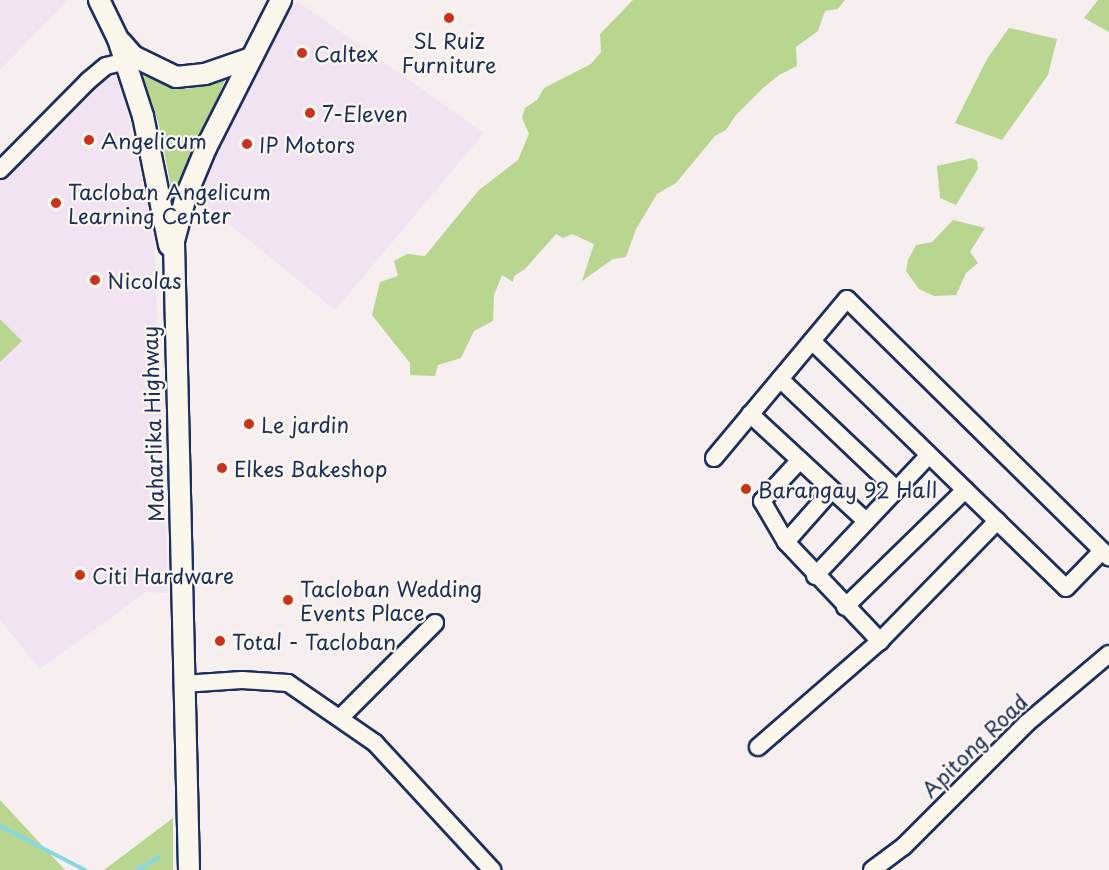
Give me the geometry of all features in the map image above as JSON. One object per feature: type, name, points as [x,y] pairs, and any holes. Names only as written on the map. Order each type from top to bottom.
[{"type":"main road","points":[[99,0],[126,61],[155,163],[172,262]]},
{"type":"main road","name":"Maharlika Highway","points":[[189,870],[172,262],[186,196],[248,59],[281,0]]},
{"type":"main road","points":[[118,39],[133,56],[176,77],[205,74],[248,59]]},
{"type":"street","points":[[0,170],[88,81],[106,66],[126,61]]},
{"type":"street","points":[[714,458],[847,299],[1106,554],[1066,588],[812,341]]},
{"type":"street","points":[[780,379],[896,489]]},
{"type":"street","points":[[750,414],[866,521]]},
{"type":"street","points":[[815,576],[929,455]]},
{"type":"street","points":[[800,460],[762,501],[786,542],[815,576],[880,641]]},
{"type":"street","points":[[786,542],[832,490]]},
{"type":"street","points":[[845,607],[965,490]]},
{"type":"street","points":[[758,747],[880,641],[997,521]]},
{"type":"street","points":[[341,717],[435,623]]},
{"type":"street","name":"Apitong Road","points":[[873,870],[903,847],[1027,723],[1109,654]]},
{"type":"street","points":[[183,684],[242,680],[288,683],[341,717],[375,743],[487,869]]},
{"type":"shaded area","points":[[0,0],[68,0],[0,70]]},
{"type":"shaded area","points":[[297,1],[484,133],[335,310],[197,198],[236,105]]},
{"type":"shaded area","points":[[117,66],[154,235],[168,593],[146,592],[40,669],[0,620],[0,362],[21,341],[0,319],[0,180]]},
{"type":"green space","points":[[633,0],[845,0],[838,9],[825,11],[818,31],[796,47],[797,66],[779,75],[763,88],[736,115],[726,130],[715,136],[676,183],[657,194],[636,229],[626,257],[613,259],[582,281],[594,244],[572,234],[563,238],[556,234],[525,269],[514,276],[513,282],[502,275],[494,295],[493,321],[474,331],[461,358],[438,365],[435,376],[410,375],[410,363],[372,315],[380,282],[398,276],[394,261],[407,254],[425,256],[479,190],[518,160],[529,134],[522,118],[525,108],[537,100],[544,88],[591,64],[601,52],[600,34]]},
{"type":"green space","points":[[1098,0],[1109,0],[1109,32],[1084,18]]},
{"type":"green space","points":[[1009,28],[1057,39],[1048,75],[1002,140],[955,123],[987,59]]},
{"type":"green space","points":[[143,76],[186,89],[225,80],[174,203],[159,125]]},
{"type":"green space","points":[[972,158],[977,161],[978,169],[956,205],[940,198],[937,166]]},
{"type":"green space","points":[[953,220],[985,228],[970,252],[978,263],[966,273],[956,295],[934,296],[919,289],[906,271],[908,260],[916,245],[932,242]]},
{"type":"green space","points":[[0,319],[22,341],[0,362]]},
{"type":"green space","points":[[0,800],[65,870],[0,870]]},
{"type":"green space","points":[[173,818],[173,870],[104,870]]},
{"type":"waterway","points":[[0,826],[85,870]]},
{"type":"waterway","points":[[138,870],[159,857]]},
{"type":"place","name":"SL Ruiz Furniture","points":[[449,18]]},
{"type":"place","name":"Caltex","points":[[302,53]]},
{"type":"place","name":"7-Eleven","points":[[310,113]]},
{"type":"place","name":"Angelicum","points":[[89,140]]},
{"type":"place","name":"IP Motors","points":[[247,144]]},
{"type":"place","name":"Tacloban Angelicum Learning Center","points":[[56,203]]},
{"type":"place","name":"Nicolas","points":[[95,280]]},
{"type":"place","name":"Le jardin","points":[[249,424]]},
{"type":"place","name":"Elkes Bakeshop","points":[[222,468]]},
{"type":"place","name":"Barangay 92 Hall","points":[[746,489]]},
{"type":"place","name":"Citi Hardware","points":[[80,575]]},
{"type":"place","name":"Tacloban Wedding Events Place","points":[[288,600]]},
{"type":"place","name":"Total - Tacloban","points":[[220,641]]}]
